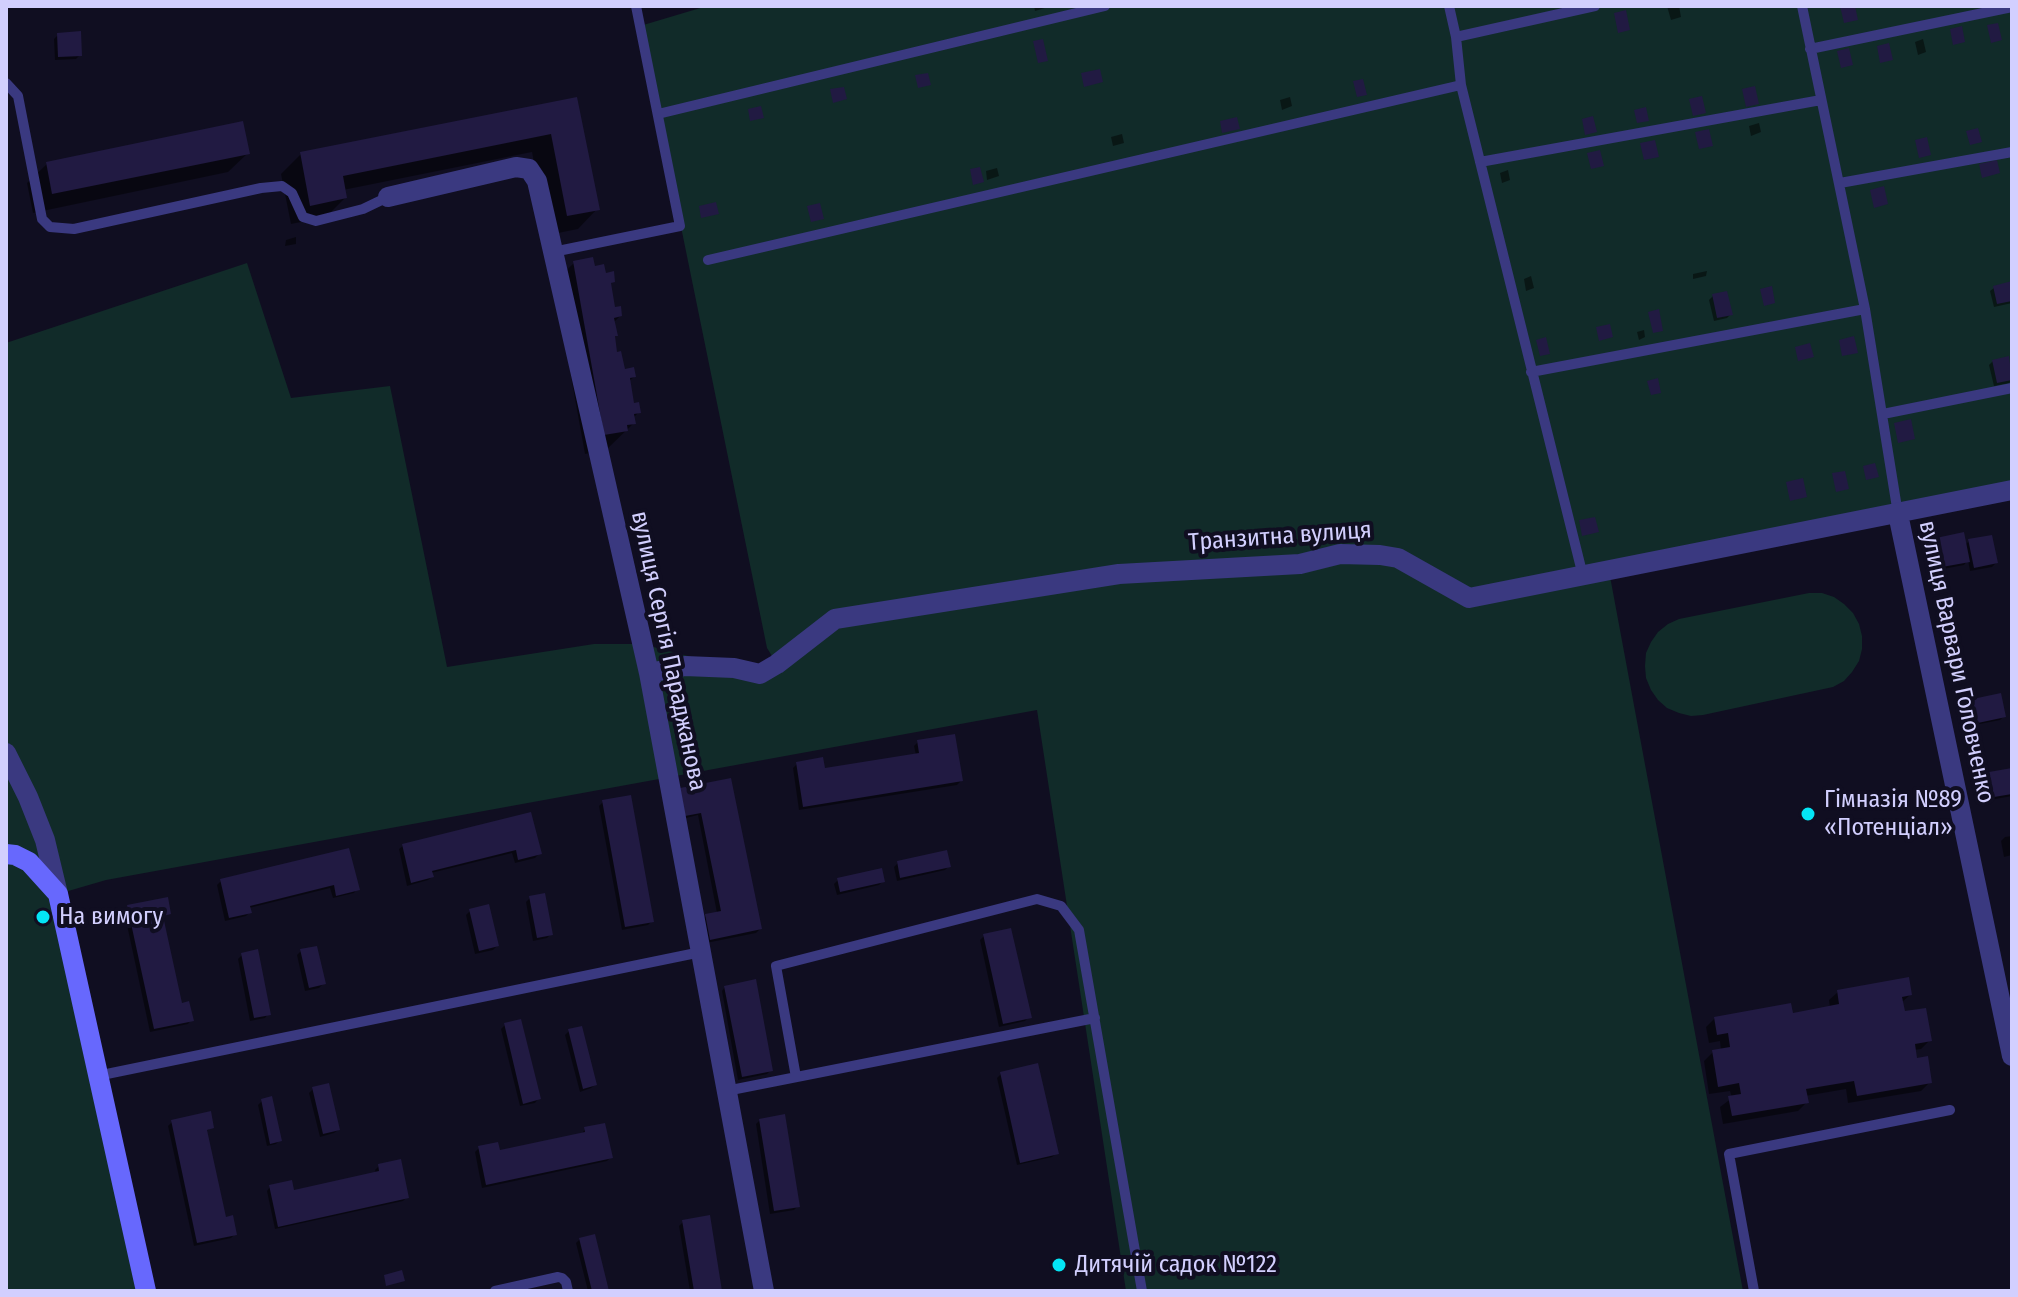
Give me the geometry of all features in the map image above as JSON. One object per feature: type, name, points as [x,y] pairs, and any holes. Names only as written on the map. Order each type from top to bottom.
[{"type":"street","name":"вулиця Сергія Параджанова","points":[[388,197],[516,167],[529,169],[537,181],[649,673],[764,1291]]},
{"type":"street","name":"Транзитна вулиця","points":[[649,673],[685,666],[734,668],[760,674],[835,619],[1119,574],[1300,564],[1340,554],[1380,555],[1398,558],[1469,598],[2012,490]]},
{"type":"street","name":"вулиця Варвари Головченко","points":[[1898,514],[2012,1056]]},
{"type":"street","points":[[6,753],[45,840],[146,1291]]},
{"type":"street","points":[[6,854],[29,862],[58,894]]},
{"type":"lane","points":[[552,253],[680,226],[636,6]]},
{"type":"lane","points":[[658,114],[1105,6]]},
{"type":"lane","points":[[1449,6],[1461,85],[1583,576]]},
{"type":"lane","points":[[1456,37],[1595,6]]},
{"type":"lane","points":[[1802,6],[1865,309],[1898,514]]},
{"type":"lane","points":[[1810,49],[2012,7]]},
{"type":"lane","points":[[6,83],[18,96],[42,219],[50,227],[74,229],[282,186],[292,193],[303,217],[316,221],[363,209],[388,197]]},
{"type":"lane","points":[[708,260],[1461,85]]},
{"type":"lane","points":[[1480,162],[1821,100]]},
{"type":"lane","points":[[1840,183],[2012,152]]},
{"type":"lane","points":[[1531,372],[1865,309]]},
{"type":"lane","points":[[1883,414],[2012,388]]},
{"type":"lane","points":[[796,1077],[776,966],[1037,899],[1061,906],[1079,930],[1142,1291]]},
{"type":"lane","points":[[97,1076],[701,952]]},
{"type":"lane","points":[[726,1091],[1095,1018]]},
{"type":"lane","points":[[1754,1291],[1729,1154],[1950,1110]]},
{"type":"lane","points":[[495,1291],[558,1277],[566,1282],[568,1291]]},
{"type":"green space","points":[[707,6],[2012,6],[2012,490],[1609,571],[1743,1291],[1126,1291],[1037,710],[106,880],[58,894],[146,1291],[6,1291],[6,343],[247,263],[291,398],[390,386],[447,667],[594,644],[642,644],[734,668],[777,664],[767,648],[640,26]]},
{"type":"green space","points":[[1809,593],[1834,597],[1853,613],[1859,624],[1862,649],[1859,661],[1844,681],[1833,687],[1691,716],[1667,708],[1651,690],[1646,678],[1646,653],[1658,632],[1668,624],[1679,619]]},
{"type":"building","points":[[1840,6],[1855,6],[1858,20],[1844,23]]},
{"type":"building","points":[[1626,10],[1630,30],[1618,33],[1614,13]]},
{"type":"building","points":[[1998,23],[2002,40],[1991,43],[1987,25]]},
{"type":"building","points":[[1962,26],[1965,42],[1953,45],[1950,29]]},
{"type":"building","points":[[81,31],[82,56],[58,57],[57,33]]},
{"type":"building","points":[[1043,39],[1048,61],[1038,63],[1033,41]]},
{"type":"building","points":[[1889,43],[1893,60],[1880,63],[1877,46]]},
{"type":"building","points":[[1849,48],[1853,65],[1841,68],[1837,51]]},
{"type":"building","points":[[1100,69],[1103,82],[1084,87],[1081,73]]},
{"type":"building","points":[[928,73],[931,85],[918,88],[915,75]]},
{"type":"building","points":[[1363,79],[1367,95],[1357,97],[1353,81]]},
{"type":"building","points":[[1755,86],[1759,104],[1746,107],[1742,89]]},
{"type":"building","points":[[844,87],[847,99],[833,103],[830,89]]},
{"type":"building","points":[[1702,96],[1706,113],[1693,116],[1689,99]]},
{"type":"building","points":[[577,97],[600,210],[567,216],[551,134],[343,176],[347,198],[310,206],[300,152]]},
{"type":"building","points":[[761,106],[764,118],[750,121],[748,109]]},
{"type":"building","points":[[1646,107],[1649,121],[1637,123],[1634,110]]},
{"type":"building","points":[[1593,116],[1597,132],[1585,135],[1582,119]]},
{"type":"building","points":[[1237,117],[1240,129],[1222,133],[1220,121]]},
{"type":"building","points":[[243,121],[250,154],[52,194],[46,162]]},
{"type":"building","points":[[1978,128],[1982,142],[1970,145],[1966,131]]},
{"type":"building","points":[[1709,129],[1713,146],[1699,149],[1695,132]]},
{"type":"building","points":[[1927,137],[1931,155],[1919,158],[1915,140]]},
{"type":"building","points":[[1655,140],[1659,157],[1644,160],[1640,143]]},
{"type":"building","points":[[1600,150],[1604,166],[1591,169],[1587,153]]},
{"type":"building","points":[[1997,160],[2000,173],[1982,178],[1979,164]]},
{"type":"building","points":[[980,167],[984,182],[973,185],[970,169]]},
{"type":"building","points":[[1884,186],[1888,204],[1874,208],[1870,190]]},
{"type":"building","points":[[716,202],[719,214],[701,218],[699,206]]},
{"type":"building","points":[[820,203],[824,219],[811,222],[807,206]]},
{"type":"building","points":[[593,257],[595,266],[604,264],[606,273],[614,271],[615,282],[611,283],[615,307],[621,306],[622,316],[614,318],[618,336],[615,336],[617,352],[621,351],[625,369],[634,367],[636,377],[630,378],[634,403],[639,402],[641,413],[634,414],[636,424],[627,425],[628,431],[604,435],[573,261]]},
{"type":"building","points":[[2012,281],[2012,301],[1997,304],[1993,286]]},
{"type":"building","points":[[1772,286],[1775,303],[1764,306],[1760,289]]},
{"type":"building","points":[[1727,291],[1733,315],[1717,318],[1712,294]]},
{"type":"building","points":[[1659,309],[1663,331],[1653,333],[1648,312]]},
{"type":"building","points":[[1610,324],[1613,337],[1599,341],[1596,327]]},
{"type":"building","points":[[1854,336],[1858,353],[1842,356],[1839,340]]},
{"type":"building","points":[[1546,337],[1550,354],[1540,356],[1536,340]]},
{"type":"building","points":[[1810,343],[1814,357],[1798,361],[1795,347]]},
{"type":"building","points":[[2009,356],[2012,380],[1997,383],[1992,360]]},
{"type":"building","points":[[1658,378],[1661,393],[1651,395],[1647,381]]},
{"type":"building","points":[[1911,419],[1915,439],[1898,443],[1894,423]]},
{"type":"building","points":[[1875,463],[1879,477],[1866,480],[1863,466]]},
{"type":"building","points":[[1845,471],[1849,489],[1836,492],[1832,473]]},
{"type":"building","points":[[1803,478],[1807,497],[1790,501],[1786,482]]},
{"type":"building","points":[[1595,517],[1599,532],[1582,536],[1579,520]]},
{"type":"building","points":[[1964,532],[1970,562],[1942,567],[1936,538]]},
{"type":"building","points":[[1992,535],[1998,563],[1974,568],[1968,539]]},
{"type":"building","points":[[2001,693],[2006,717],[1973,724],[1968,700]]},
{"type":"building","points":[[955,734],[963,781],[803,807],[796,762],[823,757],[825,768],[919,753],[917,740]]},
{"type":"building","points":[[2012,768],[2012,794],[1994,797],[1989,772]]},
{"type":"building","points":[[731,778],[762,929],[710,940],[705,914],[721,911],[701,813],[685,816],[680,788]]},
{"type":"building","points":[[631,795],[654,922],[625,927],[602,800]]},
{"type":"building","points":[[531,812],[542,854],[518,860],[516,850],[432,871],[434,877],[411,883],[402,844]]},
{"type":"building","points":[[349,848],[360,890],[336,896],[334,885],[250,906],[252,913],[229,918],[220,879]]},
{"type":"building","points":[[947,850],[951,867],[900,878],[897,861]]},
{"type":"building","points":[[882,868],[885,882],[840,892],[837,878]]},
{"type":"building","points":[[545,893],[553,935],[537,938],[529,896]]},
{"type":"building","points":[[168,897],[171,914],[163,916],[182,1003],[189,1001],[194,1021],[154,1029],[127,905]]},
{"type":"building","points":[[489,904],[499,946],[479,951],[469,909]]},
{"type":"building","points":[[1011,928],[1032,1018],[1003,1024],[983,934]]},
{"type":"building","points":[[317,946],[326,984],[309,988],[300,949]]},
{"type":"building","points":[[258,949],[271,1015],[254,1018],[241,953]]},
{"type":"building","points":[[1909,977],[1912,995],[1902,997],[1905,1011],[1926,1008],[1932,1041],[1915,1044],[1917,1058],[1928,1056],[1932,1083],[1857,1096],[1854,1081],[1806,1089],[1809,1103],[1732,1116],[1728,1096],[1741,1094],[1739,1083],[1718,1087],[1712,1050],[1730,1047],[1728,1033],[1717,1035],[1714,1017],[1791,1003],[1793,1013],[1839,1004],[1837,990]]},
{"type":"building","points":[[756,979],[773,1071],[742,1077],[724,986]]},
{"type":"building","points":[[521,1019],[541,1099],[523,1104],[504,1023]]},
{"type":"building","points":[[582,1026],[597,1085],[583,1089],[568,1029]]},
{"type":"building","points":[[1038,1063],[1059,1154],[1020,1163],[1000,1072]]},
{"type":"building","points":[[329,1083],[340,1130],[323,1134],[312,1087]]},
{"type":"building","points":[[272,1096],[282,1141],[270,1144],[261,1099]]},
{"type":"building","points":[[211,1111],[214,1128],[207,1130],[226,1217],[233,1215],[237,1235],[197,1243],[171,1120]]},
{"type":"building","points":[[785,1114],[800,1207],[774,1211],[759,1119]]},
{"type":"building","points":[[605,1123],[613,1158],[486,1185],[478,1146],[498,1142],[500,1150],[585,1132],[584,1127]]},
{"type":"building","points":[[401,1159],[409,1198],[278,1227],[269,1185],[292,1180],[294,1190],[379,1171],[378,1164]]},
{"type":"building","points":[[710,1215],[722,1291],[694,1291],[682,1220]]},
{"type":"building","points":[[595,1234],[609,1291],[592,1291],[579,1238]]},
{"type":"building","points":[[402,1270],[405,1281],[386,1286],[384,1275]]},
{"type":"place","name":"Гімназія №89 «Потенціал»","points":[[1808,814]]},
{"type":"place","name":"На вимогу","points":[[43,917]]},
{"type":"place","name":"Дитячій садок №122","points":[[1059,1265]]}]
